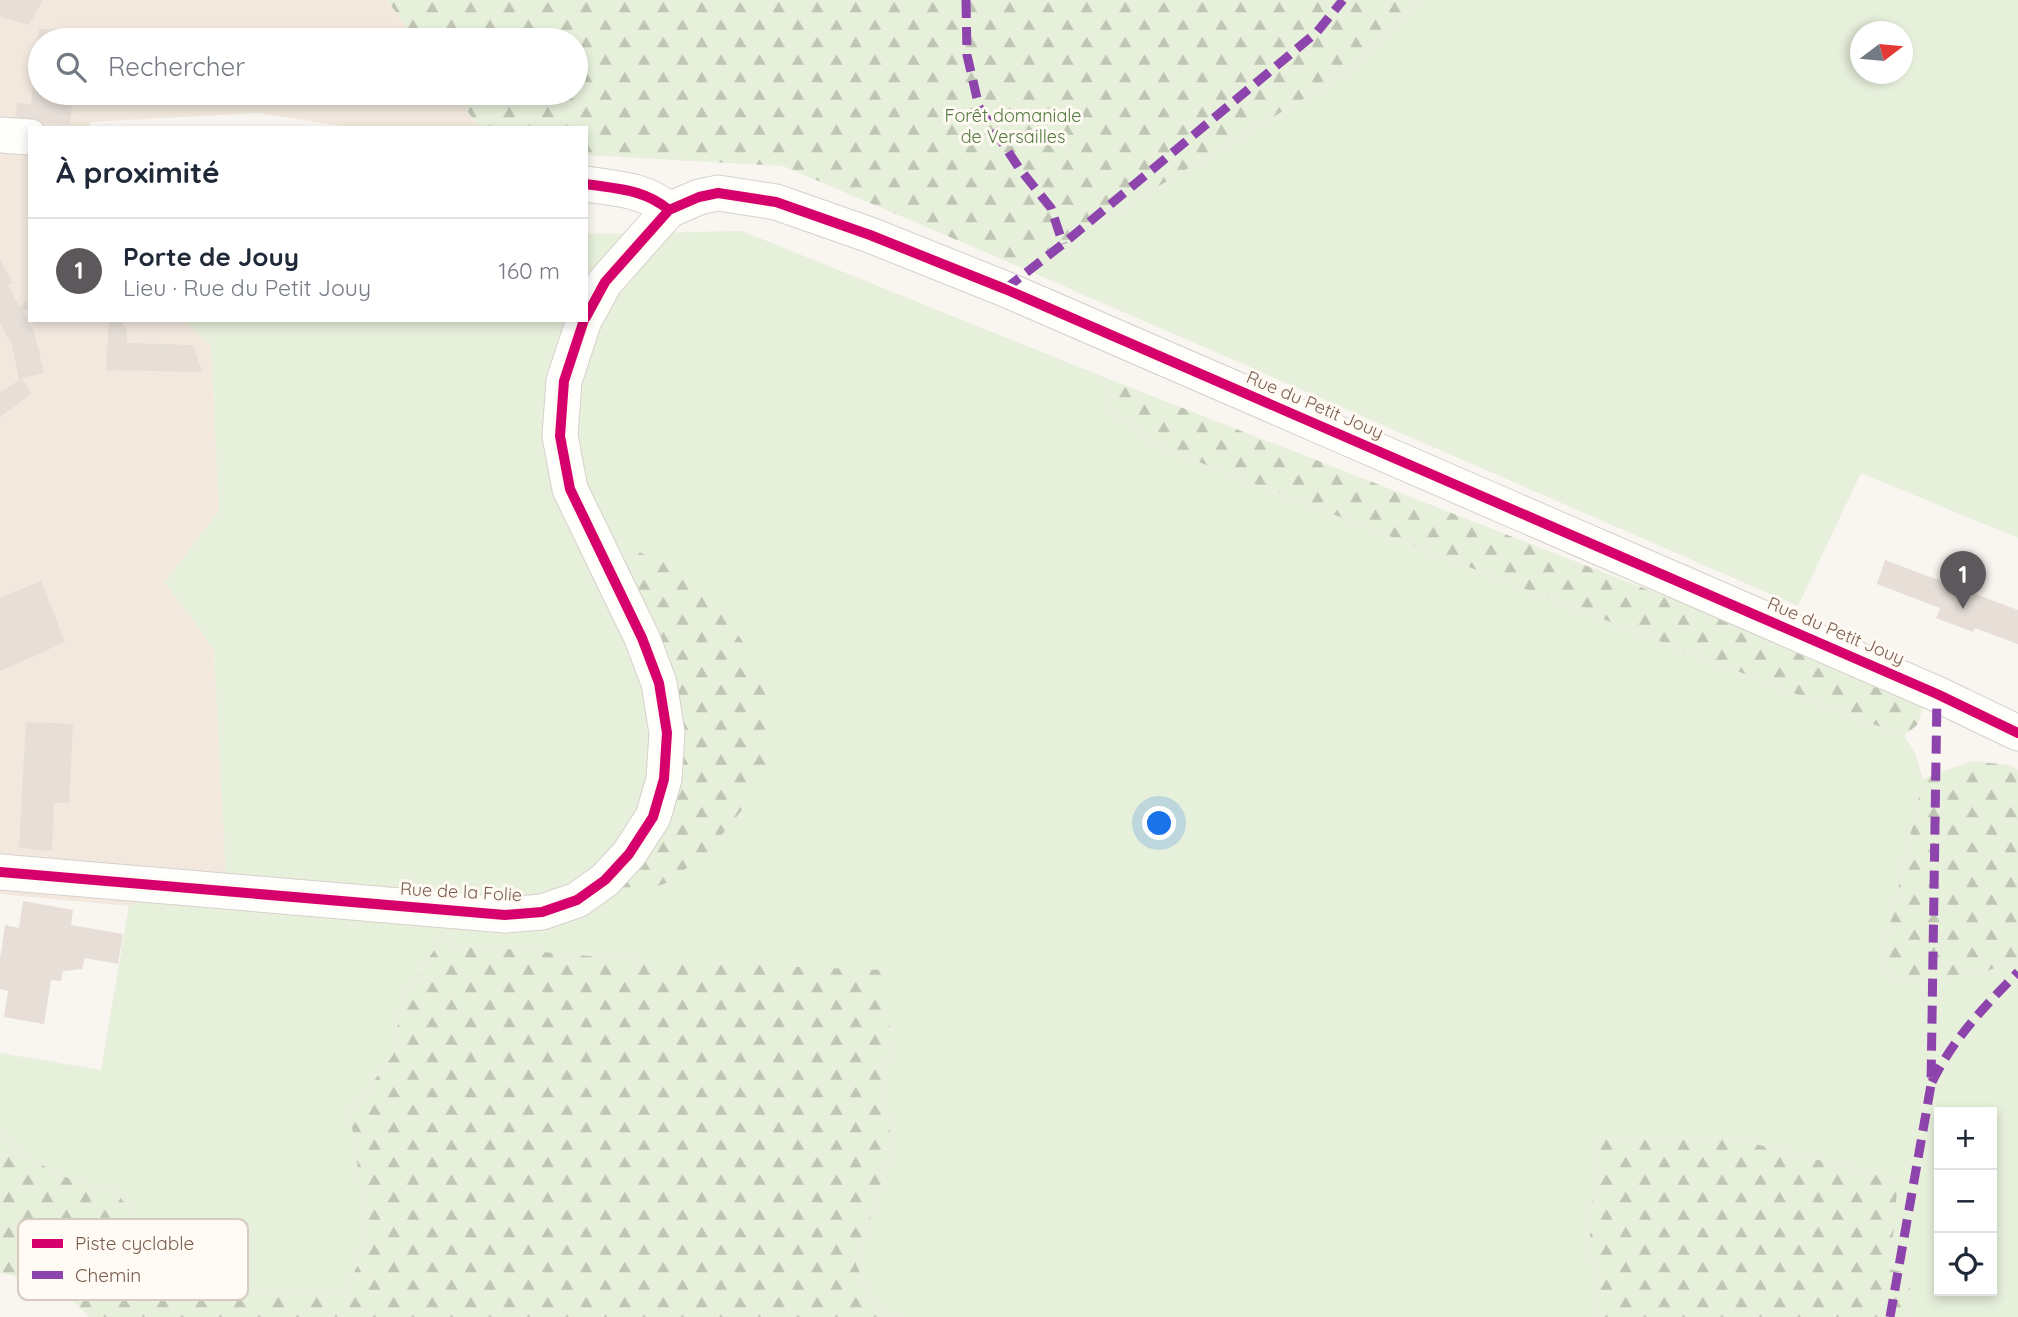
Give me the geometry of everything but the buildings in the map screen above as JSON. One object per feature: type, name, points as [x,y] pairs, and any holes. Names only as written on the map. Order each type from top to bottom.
[{"type":"street","points":[[0,135],[28,137]]},
{"type":"street","points":[[588,184],[637,192],[655,198],[669,210]]},
{"type":"street","name":"Rue du Petit Jouy","points":[[669,210],[699,197],[718,194],[776,202],[870,235],[1030,300],[1924,688],[2018,733]]},
{"type":"street","name":"Rue de la Folie","points":[[588,313],[606,282],[669,210]]},
{"type":"street","name":"Rue de la Folie","points":[[0,872],[505,915],[542,912],[577,900],[605,880],[629,854],[653,817],[664,779],[667,733],[659,683],[642,638],[570,489],[560,436],[565,381],[584,322]]},
{"type":"shaded area","points":[[0,0],[387,0],[407,28],[28,28],[28,105],[463,105],[479,126],[341,126],[258,113],[90,122],[90,126],[28,126],[28,322],[185,322],[211,346],[219,510],[165,582],[214,650],[226,876],[129,906],[0,894]]},
{"type":"green space","name":"Forêt domaniale de Versailles","points":[[387,0],[1418,0],[1343,75],[1063,244],[1013,264],[783,166],[588,155],[588,126],[479,126],[463,105],[588,105],[588,28],[407,28]]},
{"type":"green space","points":[[1418,0],[2018,0],[2018,538],[1861,473],[1798,606],[1013,264],[1063,244],[1343,75]]},
{"type":"green space","points":[[742,231],[1111,380],[1110,410],[1160,447],[1904,736],[1915,753],[1923,779],[1881,964],[1895,980],[1977,974],[2018,961],[2018,1317],[1908,1317],[1911,1274],[1890,1270],[1897,1180],[1732,1138],[1596,1139],[1590,1235],[1597,1317],[897,1317],[875,1306],[856,1264],[892,1150],[884,1082],[892,1044],[647,961],[439,943],[402,998],[393,1055],[350,1113],[365,1219],[358,1265],[341,1296],[248,1294],[248,1219],[136,1219],[114,1189],[76,1182],[24,1156],[0,1133],[0,1053],[101,1070],[129,906],[226,876],[214,650],[165,582],[219,510],[211,346],[185,322],[588,322],[588,234]]},
{"type":"green space","points":[[1111,380],[1925,698],[1918,724],[1904,736],[1160,447],[1110,410]]},
{"type":"green space","points":[[634,550],[663,562],[708,593],[743,642],[771,696],[769,756],[755,794],[707,853],[666,883],[630,896],[614,887],[673,794],[613,556]]},
{"type":"green space","points":[[1971,761],[2009,765],[2018,770],[2018,961],[1977,974],[1895,980],[1881,964],[1923,779]]},
{"type":"green space","points":[[439,943],[647,961],[881,970],[892,1044],[884,1082],[892,1150],[856,1264],[875,1306],[897,1317],[89,1317],[72,1300],[248,1300],[248,1294],[341,1296],[358,1265],[365,1219],[350,1113],[393,1055],[402,998]]},
{"type":"green space","points":[[0,1133],[24,1156],[76,1182],[114,1189],[136,1218],[18,1219],[18,1278],[0,1273]]},
{"type":"green space","points":[[1732,1138],[1898,1180],[1890,1269],[1911,1274],[1908,1317],[1597,1317],[1590,1235],[1596,1139]]},
{"type":"marked path","points":[[966,0],[967,55],[979,107],[1019,168],[1051,208],[1063,244]]},
{"type":"marked path","points":[[1005,289],[1063,244],[1317,32],[1343,0]]},
{"type":"marked path","points":[[1890,1317],[1931,1085],[1937,694]]},
{"type":"marked path","points":[[1932,1082],[1960,1037],[2018,972]]},
{"type":"cycle path","points":[[588,184],[640,194],[669,210]]},
{"type":"cycle path","points":[[588,313],[605,282],[669,210],[699,197],[718,193],[776,202],[870,235],[1005,289],[1937,694],[2018,733]]},
{"type":"cycle path","points":[[0,872],[505,915],[542,912],[577,900],[605,880],[629,854],[653,817],[664,779],[667,733],[659,683],[642,638],[570,489],[560,436],[564,381],[583,322]]},
{"type":"place","name":"Porte de Jouy","points":[[1963,609]]}]
